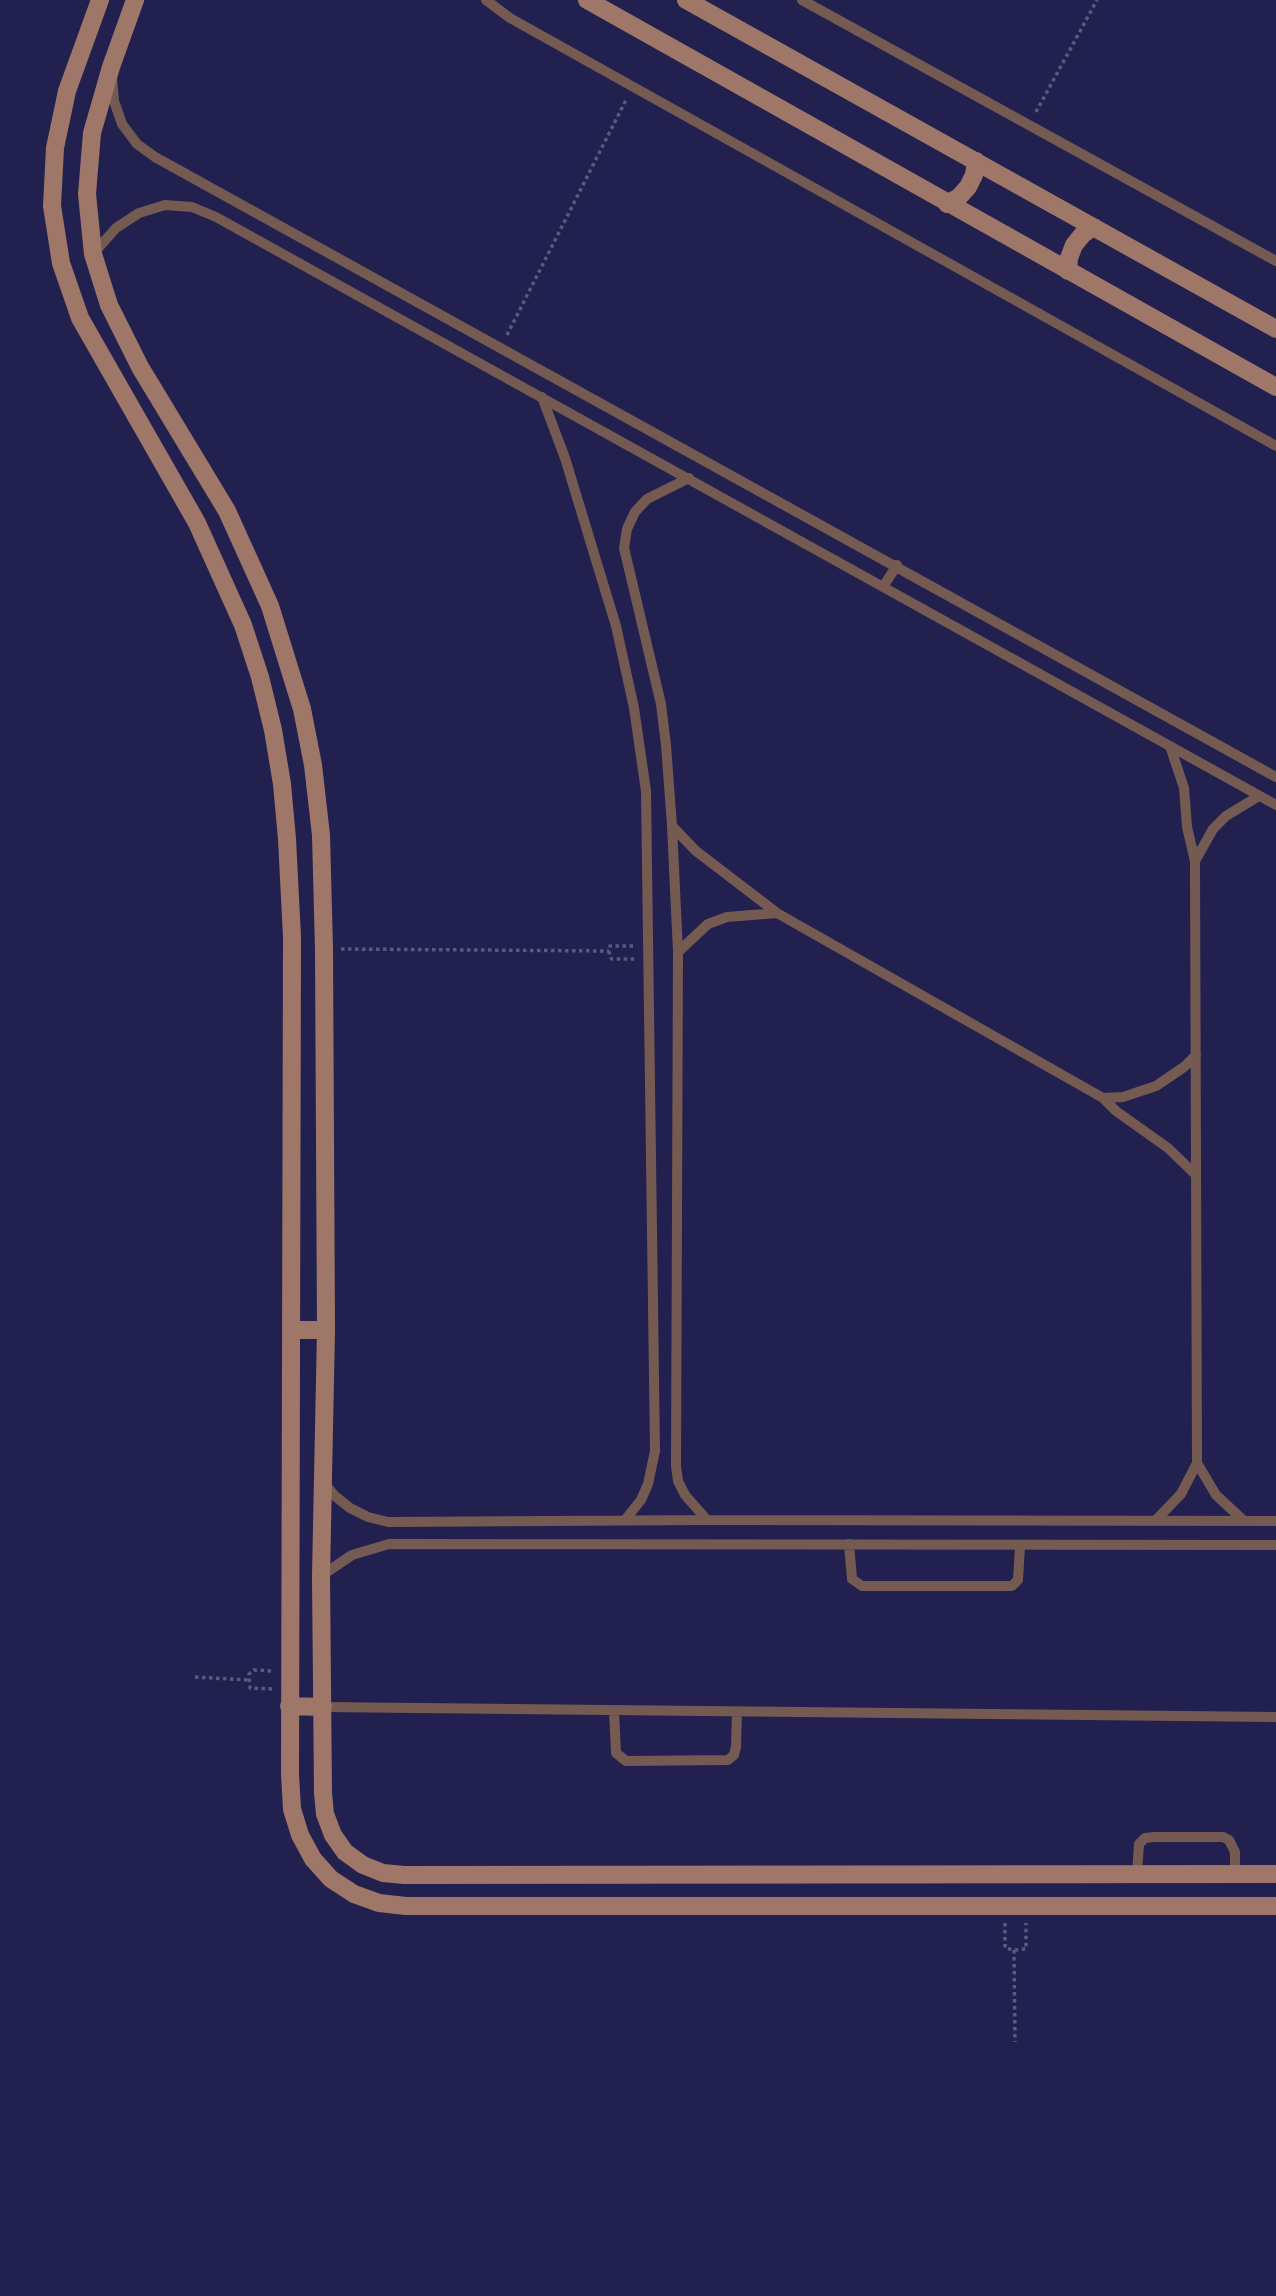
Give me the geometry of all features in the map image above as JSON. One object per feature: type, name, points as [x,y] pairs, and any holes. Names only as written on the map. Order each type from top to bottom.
[{"type":"street","points":[[100,0],[67,91],[60,119],[52,177],[52,206],[57,244],[69,291],[80,318],[197,523],[243,625],[273,730],[287,839],[292,937],[289,1689],[292,1809],[300,1835],[313,1859],[331,1879],[354,1894],[380,1903],[406,1906],[1276,1906]]},
{"type":"street","points":[[135,0],[111,67],[92,133],[88,163],[88,224],[93,254],[109,305],[140,367],[227,511],[270,606],[288,660],[313,765],[321,835],[326,1330],[321,1576],[325,1814],[333,1835],[345,1852],[363,1865],[383,1873],[404,1875],[1276,1874]]},
{"type":"street","points":[[587,0],[1276,387]]},
{"type":"street","points":[[685,0],[1276,329]]},
{"type":"street","points":[[947,204],[959,197],[968,187],[974,175],[976,161]]},
{"type":"street","points":[[1068,271],[1074,245],[1083,234],[1094,227]]},
{"type":"street","points":[[116,380],[140,367]]},
{"type":"street","points":[[292,1331],[326,1330]]},
{"type":"street","points":[[289,1689],[323,1707]]},
{"type":"street","points":[[975,1875],[975,1907]]},
{"type":"lane","points":[[486,0],[510,18],[1276,446]]},
{"type":"lane","points":[[802,0],[1276,261]]},
{"type":"lane","points":[[111,67],[114,101],[122,124],[137,145],[178,171],[897,565],[1276,777]]},
{"type":"lane","points":[[93,254],[116,228],[139,213],[165,205],[192,207],[216,217],[1276,805]]},
{"type":"lane","points":[[542,397],[579,501],[616,626],[634,708],[646,791],[655,1451],[648,1485],[641,1500],[625,1520]]},
{"type":"lane","points":[[689,478],[647,499],[635,512],[627,529],[624,548],[661,704],[672,826],[677,952],[676,1466],[678,1481],[685,1495],[707,1520]]},
{"type":"lane","points":[[883,587],[897,565]]},
{"type":"lane","points":[[1156,1520],[1181,1494],[1197,1463],[1195,861],[1188,836],[1184,788],[1170,746]]},
{"type":"lane","points":[[1195,861],[1213,829],[1233,811],[1259,796]]},
{"type":"lane","points":[[672,826],[696,850],[777,913],[1103,1098],[1115,1111],[1168,1148],[1196,1175]]},
{"type":"lane","points":[[677,952],[708,924],[727,917],[777,913]]},
{"type":"lane","points":[[1103,1098],[1123,1097],[1156,1086],[1184,1067],[1196,1055]]},
{"type":"lane","points":[[1197,1463],[1216,1495],[1249,1521],[1253,1545]]},
{"type":"lane","points":[[322,1481],[334,1496],[351,1508],[368,1517],[388,1522],[1276,1521]]},
{"type":"lane","points":[[762,1520],[762,1544]]},
{"type":"lane","points":[[321,1576],[352,1555],[389,1544],[1276,1545]]},
{"type":"lane","points":[[849,1544],[852,1579],[862,1586],[875,1587],[1012,1586],[1018,1580],[1020,1546]]},
{"type":"lane","points":[[323,1707],[1276,1717]]},
{"type":"lane","points":[[614,1711],[616,1753],[626,1761],[728,1760],[734,1755],[736,1747],[737,1712]]},
{"type":"lane","points":[[1137,1874],[1139,1844],[1145,1838],[1154,1836],[1223,1837],[1229,1840],[1235,1852],[1235,1874]]},
{"type":"path","points":[[1028,125],[1097,0]]},
{"type":"path","points":[[500,347],[633,87]]},
{"type":"path","points":[[648,946],[611,945],[608,951],[611,959],[648,960]]},
{"type":"path","points":[[324,949],[608,951]]},
{"type":"path","points":[[252,1671],[289,1689],[253,1689],[249,1686],[249,1674],[252,1671]]},
{"type":"path","points":[[195,1677],[248,1679]]},
{"type":"path","points":[[1006,1907],[1004,1947],[1006,1950],[1014,1950],[1026,1949],[1026,1907]]},
{"type":"path","points":[[1014,1950],[1015,2042]]}]
